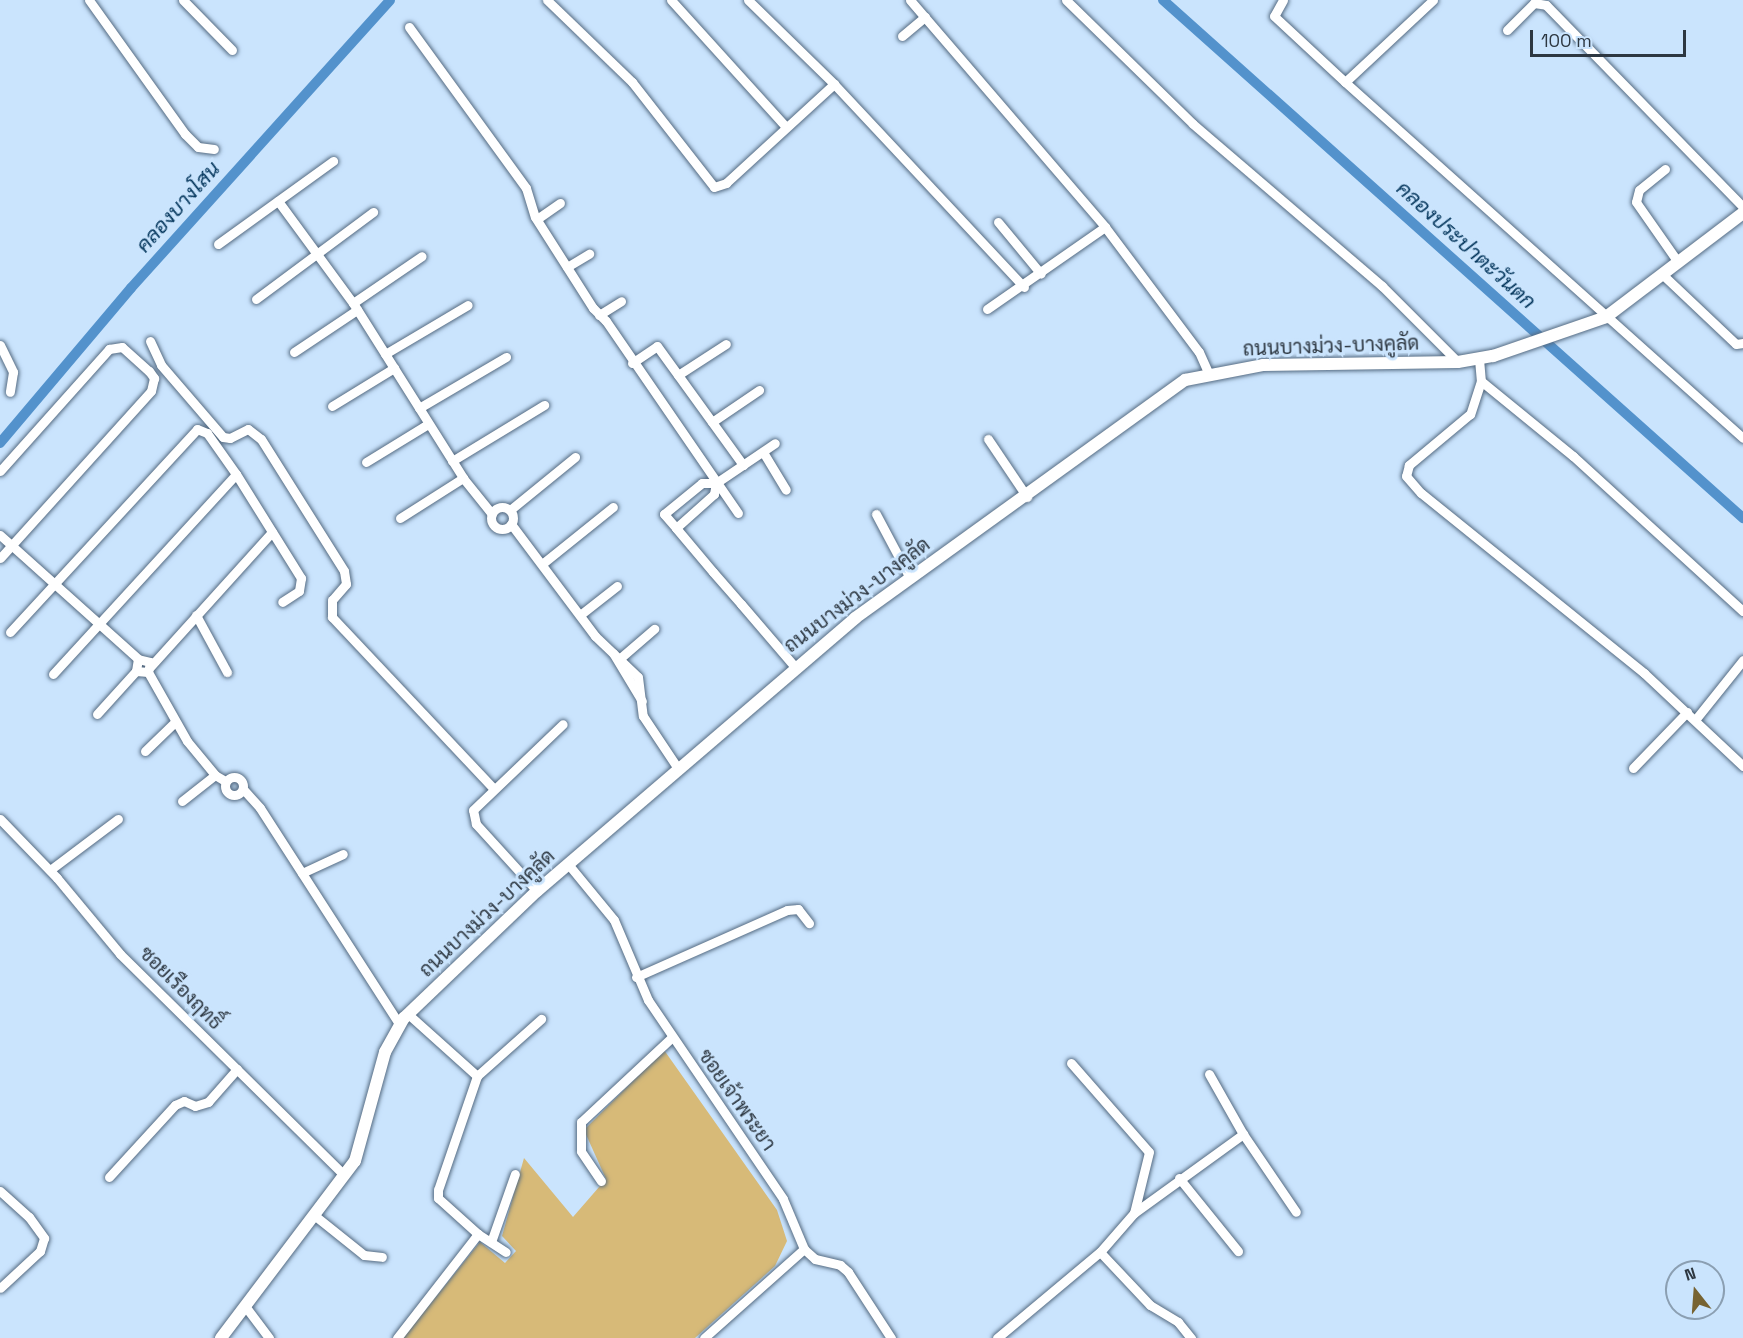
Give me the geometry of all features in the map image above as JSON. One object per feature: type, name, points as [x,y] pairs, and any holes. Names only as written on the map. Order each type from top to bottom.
[{"type":"street","points":[[89,0],[185,134],[198,147],[214,149]]},
{"type":"street","points":[[183,0],[232,50]]},
{"type":"street","points":[[547,0],[632,82],[714,187],[726,183],[834,84]]},
{"type":"street","points":[[671,0],[786,127]]},
{"type":"street","points":[[748,0],[834,84],[1024,287]]},
{"type":"street","points":[[910,0],[1105,226],[1199,352],[1209,374]]},
{"type":"street","points":[[1065,0],[1193,124],[1382,286],[1458,362]]},
{"type":"street","points":[[1283,0],[1274,15],[1345,82],[1484,203],[1602,318],[1743,438]]},
{"type":"street","points":[[1345,82],[1433,0]]},
{"type":"street","points":[[1507,30],[1534,3],[1546,5],[1743,213]]},
{"type":"street","points":[[902,36],[925,17]]},
{"type":"street","points":[[409,27],[526,188],[537,219],[567,267],[738,513]]},
{"type":"street","points":[[218,244],[333,161]]},
{"type":"street","points":[[1665,169],[1639,190],[1636,202],[1678,262]]},
{"type":"street","points":[[278,201],[355,306],[463,478],[492,514],[497,527],[511,524]]},
{"type":"street","points":[[537,219],[560,203]]},
{"type":"street","points":[[256,299],[373,212]]},
{"type":"street","name":"ถนนบางม่วง-บางคูลัด","points":[[221,1338],[355,1161],[385,1052],[408,1014],[537,891],[677,767],[795,667],[910,578],[1027,497],[1173,387],[1209,374],[1263,365],[1458,362],[1493,356],[1602,318],[1663,275],[1743,213]]},
{"type":"street","points":[[998,222],[1041,274]]},
{"type":"street","points":[[987,309],[1024,287],[1105,226]]},
{"type":"street","points":[[567,267],[589,254]]},
{"type":"street","points":[[294,352],[422,256]]},
{"type":"street","points":[[1663,275],[1736,344],[1743,343]]},
{"type":"street","points":[[599,315],[621,302]]},
{"type":"street","points":[[385,354],[468,305]]},
{"type":"street","points":[[150,341],[161,364],[223,437],[230,438],[248,429],[261,439],[344,571],[346,584],[332,600],[332,617],[493,789]]},
{"type":"street","points":[[678,375],[726,344]]},
{"type":"street","points":[[0,345],[14,372],[10,392]]},
{"type":"street","points":[[632,363],[657,346],[743,465]]},
{"type":"street","points":[[0,471],[109,349],[122,347],[154,378],[151,392],[0,558]]},
{"type":"street","points":[[419,408],[506,357]]},
{"type":"street","points":[[1479,360],[1481,381],[1470,414],[1409,465],[1406,476],[1421,493],[1687,712],[1743,766]]},
{"type":"street","points":[[332,406],[394,368]]},
{"type":"street","points":[[1481,381],[1573,456],[1743,611]]},
{"type":"street","points":[[712,422],[759,390]]},
{"type":"street","points":[[452,461],[544,405]]},
{"type":"street","points":[[366,462],[428,424]]},
{"type":"street","points":[[10,632],[193,431],[207,433],[236,474],[302,582],[299,591],[282,602]]},
{"type":"street","points":[[988,439],[1027,497]]},
{"type":"street","points":[[775,443],[716,483],[702,483],[664,514],[795,667]]},
{"type":"street","points":[[763,452],[786,490]]},
{"type":"street","points":[[510,510],[575,457]]},
{"type":"street","points":[[53,674],[236,474]]},
{"type":"street","points":[[400,518],[463,478]]},
{"type":"street","points":[[676,528],[714,494],[716,483]]},
{"type":"street","points":[[492,514],[500,507],[510,510]]},
{"type":"street","points":[[542,564],[612,507]]},
{"type":"street","points":[[510,510],[511,524],[580,615],[638,677],[647,725],[677,767]]},
{"type":"street","points":[[876,514],[910,578]]},
{"type":"street","points":[[136,671],[149,669],[272,532]]},
{"type":"street","points":[[0,535],[54,586],[138,659],[147,659],[149,669],[175,722],[215,776],[225,781],[225,790],[232,795],[243,789],[256,802],[400,1025]]},
{"type":"street","points":[[580,615],[617,586]]},
{"type":"street","points":[[196,615],[226,672]]},
{"type":"street","points":[[617,657],[654,629]]},
{"type":"street","points":[[97,714],[136,671],[138,659]]},
{"type":"street","points":[[1695,720],[1743,660]]},
{"type":"street","points":[[1633,768],[1687,712]]},
{"type":"street","points":[[145,751],[175,722]]},
{"type":"street","points":[[537,891],[473,818],[477,803],[563,724]]},
{"type":"street","points":[[182,801],[215,776]]},
{"type":"street","name":"ซอยเรืองฤทธิ์","points":[[0,819],[50,870],[111,944],[344,1175]]},
{"type":"street","points":[[50,870],[118,819]]},
{"type":"street","points":[[302,873],[343,854]]},
{"type":"street","name":"ซอยเจ้าพระยา","points":[[568,864],[614,920],[636,977],[671,1038],[783,1199],[804,1250]]},
{"type":"street","points":[[636,977],[787,910],[798,909],[809,923]]},
{"type":"street","points":[[408,1014],[477,1076]]},
{"type":"street","points":[[506,1252],[478,1234],[438,1198],[438,1190],[477,1076],[541,1019]]},
{"type":"street","points":[[601,1181],[581,1151],[581,1122],[671,1038]]},
{"type":"street","points":[[1071,1063],[1149,1152],[1134,1213]]},
{"type":"street","points":[[109,1177],[175,1105],[208,1102],[237,1069]]},
{"type":"street","points":[[1209,1074],[1243,1134],[1296,1212]]},
{"type":"street","points":[[997,1338],[1100,1252],[1134,1213],[1179,1178],[1243,1134]]},
{"type":"street","points":[[491,1242],[514,1174]]},
{"type":"street","points":[[1179,1178],[1238,1251]]},
{"type":"street","points":[[0,1191],[29,1217],[44,1238],[40,1251],[0,1288]]},
{"type":"street","points":[[314,1215],[364,1255],[382,1257]]},
{"type":"street","points":[[397,1338],[478,1234]]},
{"type":"street","points":[[704,1338],[804,1250],[815,1259],[840,1265],[848,1272],[891,1338]]},
{"type":"street","points":[[1100,1252],[1150,1305],[1178,1322],[1191,1338]]},
{"type":"street","points":[[245,1306],[268,1338]]},
{"type":"shaded area","points":[[664,1050],[777,1210],[787,1241],[775,1266],[695,1338],[403,1338],[480,1242],[505,1263],[516,1251],[502,1236],[524,1158],[573,1217],[606,1179],[584,1130]]},
{"type":"waterway","name":"คลองบางโสน","points":[[0,443],[131,288],[390,0]]},
{"type":"waterway","name":"คลองประปาตะวันตก","points":[[1163,0],[1743,518]]}]
